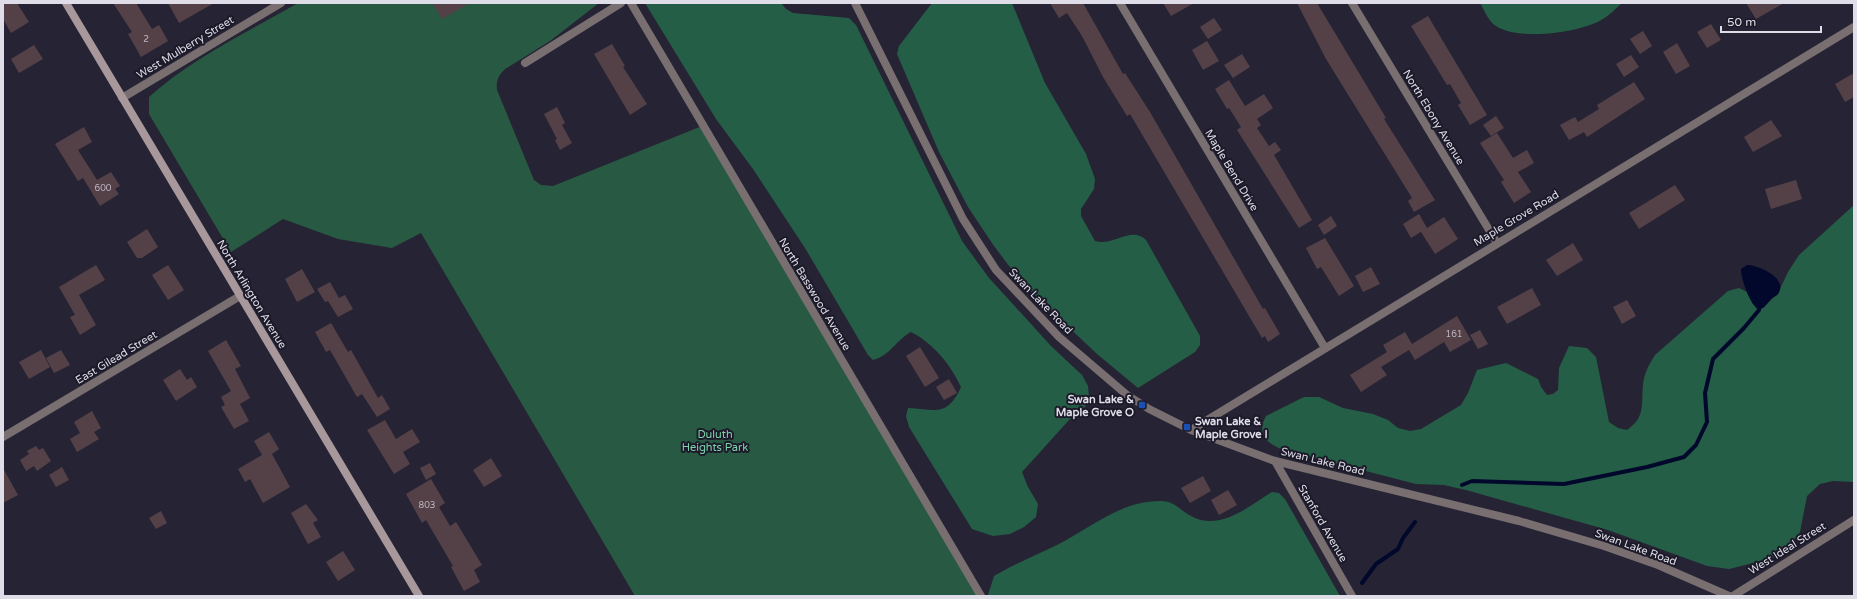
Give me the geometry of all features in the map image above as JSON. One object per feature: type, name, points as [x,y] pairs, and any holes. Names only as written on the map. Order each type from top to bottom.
[{"type":"main road","name":"North Arlington Avenue","points":[[66,3],[419,596]]},
{"type":"street","name":"West Mulberry Street","points":[[122,98],[281,3]]},
{"type":"street","points":[[525,63],[621,3]]},
{"type":"street","name":"North Basswood Avenue","points":[[631,3],[981,596]]},
{"type":"street","name":"Swan Lake Road","points":[[855,3],[963,220],[996,270],[1059,337],[1127,395],[1149,409],[1191,430],[1275,461],[1520,521],[1658,564],[1729,596]]},
{"type":"street","name":"Maple Bend Drive","points":[[1120,3],[1324,348]]},
{"type":"street","name":"North Ebony Avenue","points":[[1352,3],[1497,243]]},
{"type":"street","name":"Maple Grove Road","points":[[1191,430],[1854,27]]},
{"type":"street","name":"East Gilead Street","points":[[3,437],[240,296]]},
{"type":"street","name":"Stanford Avenue","points":[[1275,461],[1352,596]]},
{"type":"street","name":"West Ideal Street","points":[[1733,596],[1854,520]]},
{"type":"green space","name":"Duluth Heights Park","points":[[298,3],[599,3],[550,41],[505,69],[498,79],[497,90],[534,180],[541,185],[553,186],[702,126],[981,596],[635,596],[421,233],[392,248],[338,239],[283,219],[231,252],[149,114],[149,97],[183,70],[202,58]]},
{"type":"green space","points":[[645,3],[781,3],[786,9],[793,13],[849,18],[856,25],[962,241],[989,278],[1051,346],[1082,375],[1088,386],[1089,398],[1085,407],[1069,420],[1022,472],[1028,487],[1038,504],[1036,517],[1024,527],[1010,534],[993,536],[972,529],[909,427],[906,416],[908,408],[939,410],[951,404],[961,387],[957,379],[947,363],[934,348],[911,332],[879,358],[873,360],[868,355],[805,248],[753,169],[716,119]]},
{"type":"green space","points":[[932,3],[1012,3],[1045,83],[1086,154],[1095,179],[1094,189],[1081,209],[1081,216],[1095,241],[1108,241],[1128,235],[1140,236],[1146,240],[1200,336],[1200,345],[1195,352],[1138,388],[1097,354],[1022,283],[994,246],[968,207],[939,152],[897,54],[899,46]]},
{"type":"green space","points":[[1480,3],[1622,3],[1606,17],[1593,24],[1565,31],[1534,34],[1506,31],[1496,26],[1489,19]]},
{"type":"green space","points":[[1854,205],[1854,482],[1833,481],[1820,484],[1807,496],[1800,532],[1793,541],[1773,558],[1729,569],[1707,566],[1608,530],[1466,490],[1444,485],[1416,484],[1281,449],[1267,440],[1264,436],[1262,427],[1266,416],[1304,397],[1319,397],[1343,408],[1373,414],[1388,420],[1398,428],[1410,431],[1421,429],[1461,405],[1468,393],[1477,370],[1506,363],[1538,379],[1541,387],[1547,395],[1553,394],[1558,390],[1559,368],[1569,346],[1587,348],[1596,357],[1609,422],[1618,428],[1627,430],[1633,425],[1640,415],[1644,377],[1655,355],[1728,291],[1739,288],[1747,292],[1753,304],[1763,308],[1778,293],[1788,272],[1799,255]]},
{"type":"green space","points":[[1272,492],[1279,493],[1285,499],[1340,596],[988,595],[994,576],[1057,545],[1119,510],[1132,505],[1145,502],[1165,501],[1200,520],[1222,520],[1243,511]]},
{"type":"water","points":[[1747,265],[1765,270],[1776,278],[1779,283],[1780,288],[1777,295],[1759,310],[1752,303],[1743,279],[1741,269]]},
{"type":"building","points":[[3,3],[17,3],[29,22],[11,33],[3,19]]},
{"type":"building","points":[[113,3],[136,3],[152,29],[159,25],[168,41],[141,57],[128,34],[132,32]]},
{"type":"building","points":[[168,3],[214,3],[179,23]]},
{"type":"building","points":[[432,3],[470,3],[442,19]]},
{"type":"building","points":[[1050,3],[1083,3],[1123,74],[1125,73],[1150,112],[1263,309],[1265,308],[1280,334],[1268,342],[1265,336],[1262,338],[1130,114],[1127,116],[1103,77],[1082,36],[1067,13],[1059,18]]},
{"type":"building","points":[[1163,3],[1194,3],[1171,16]]},
{"type":"building","points":[[1297,3],[1317,3],[1386,118],[1384,119],[1435,200],[1414,212],[1408,201],[1412,198],[1326,59]]},
{"type":"building","points":[[1746,3],[1784,3],[1756,19]]},
{"type":"building","points":[[1428,16],[1487,115],[1470,125],[1458,105],[1461,103],[1450,84],[1447,85],[1411,26]]},
{"type":"building","points":[[1214,18],[1222,30],[1208,39],[1200,27]]},
{"type":"building","points":[[1711,24],[1721,40],[1707,48],[1697,32]]},
{"type":"building","points":[[1643,31],[1652,46],[1640,54],[1630,39]]},
{"type":"building","points":[[1207,41],[1219,61],[1203,70],[1192,50]]},
{"type":"building","points":[[1677,43],[1690,66],[1676,74],[1663,52]]},
{"type":"building","points":[[612,44],[625,66],[623,67],[647,104],[630,115],[594,54]]},
{"type":"building","points":[[34,45],[43,59],[19,73],[11,59]]},
{"type":"building","points":[[1242,54],[1250,67],[1233,78],[1224,65]]},
{"type":"building","points":[[1631,55],[1639,67],[1624,77],[1616,64]]},
{"type":"building","points":[[1854,73],[1854,97],[1845,102],[1835,84]]},
{"type":"building","points":[[1229,80],[1245,106],[1264,94],[1273,108],[1257,119],[1261,125],[1257,128],[1269,146],[1275,142],[1281,150],[1274,155],[1312,220],[1299,228],[1237,130],[1241,127],[1229,108],[1227,109],[1215,89]]},
{"type":"building","points":[[1634,82],[1645,99],[1587,137],[1584,132],[1569,140],[1560,125],[1575,117],[1578,122],[1599,109],[1597,105]]},
{"type":"building","points":[[557,107],[565,123],[562,125],[572,143],[560,150],[555,140],[557,139],[544,114]]},
{"type":"building","points":[[1496,116],[1504,128],[1491,136],[1483,125]]},
{"type":"building","points":[[1771,120],[1782,136],[1753,152],[1744,137]]},
{"type":"building","points":[[84,127],[92,142],[78,150],[97,180],[111,172],[120,186],[115,189],[119,194],[100,206],[83,178],[78,181],[55,144]]},
{"type":"building","points":[[1497,133],[1513,158],[1527,150],[1534,163],[1518,172],[1531,192],[1514,203],[1501,182],[1504,180],[1480,143]]},
{"type":"building","points":[[1796,180],[1802,199],[1771,209],[1765,189]]},
{"type":"building","points":[[1675,185],[1685,200],[1639,229],[1629,213]]},
{"type":"building","points":[[1419,214],[1427,228],[1444,217],[1458,239],[1435,254],[1421,232],[1424,230],[1411,238],[1403,224]]},
{"type":"building","points":[[1331,216],[1337,226],[1324,235],[1318,225]]},
{"type":"building","points":[[147,229],[158,247],[142,258],[137,258],[127,242]]},
{"type":"building","points":[[1325,238],[1354,286],[1339,296],[1321,267],[1317,269],[1306,248]]},
{"type":"building","points":[[1573,243],[1583,260],[1557,276],[1546,260]]},
{"type":"building","points":[[96,265],[105,280],[79,295],[96,325],[80,335],[70,317],[75,315],[59,287]]},
{"type":"building","points":[[168,265],[184,290],[168,300],[152,275]]},
{"type":"building","points":[[1371,267],[1380,284],[1363,292],[1355,276]]},
{"type":"building","points":[[302,269],[315,292],[297,302],[285,279]]},
{"type":"building","points":[[330,282],[339,298],[345,295],[353,309],[338,317],[328,301],[325,302],[317,289]]},
{"type":"building","points":[[1532,288],[1541,305],[1507,324],[1497,307]]},
{"type":"building","points":[[1627,300],[1636,316],[1622,324],[1613,307]]},
{"type":"building","points":[[1457,316],[1471,340],[1450,352],[1444,342],[1415,360],[1409,350],[1381,367],[1387,375],[1361,392],[1350,375],[1387,352],[1383,345],[1405,332],[1412,344]]},
{"type":"building","points":[[331,323],[348,352],[351,350],[378,398],[382,395],[390,409],[377,417],[362,394],[357,397],[330,350],[326,352],[315,332]]},
{"type":"building","points":[[1480,330],[1488,344],[1478,349],[1470,335]]},
{"type":"building","points":[[226,340],[241,366],[235,369],[250,398],[240,404],[249,421],[234,429],[221,407],[225,405],[221,397],[231,391],[208,351]]},
{"type":"building","points":[[920,347],[939,378],[925,387],[906,356]]},
{"type":"building","points":[[41,350],[50,367],[29,379],[19,362]]},
{"type":"building","points":[[61,350],[70,365],[54,373],[46,358]]},
{"type":"building","points":[[180,369],[187,380],[191,377],[197,387],[176,401],[163,380]]},
{"type":"building","points":[[949,379],[957,393],[944,400],[936,387]]},
{"type":"building","points":[[92,411],[101,428],[94,432],[99,439],[77,452],[70,439],[80,433],[74,422]]},
{"type":"building","points":[[385,420],[396,439],[412,429],[420,442],[403,452],[410,464],[394,474],[367,430]]},
{"type":"building","points":[[269,432],[279,449],[272,454],[290,487],[263,503],[250,479],[245,482],[238,469],[262,455],[254,441]]},
{"type":"building","points":[[36,446],[39,450],[43,448],[51,461],[37,471],[34,466],[26,471],[20,460],[29,454],[27,451]]},
{"type":"building","points":[[491,458],[502,476],[484,487],[473,470]]},
{"type":"building","points":[[430,463],[436,474],[426,480],[420,468]]},
{"type":"building","points":[[62,467],[69,480],[56,487],[49,475]]},
{"type":"building","points":[[3,468],[18,495],[3,503]]},
{"type":"building","points":[[1203,476],[1211,491],[1190,503],[1181,488]]},
{"type":"building","points":[[431,479],[445,503],[439,507],[450,526],[456,522],[482,565],[474,570],[480,582],[464,591],[451,567],[453,566],[426,520],[422,523],[406,494]]},
{"type":"building","points":[[1228,490],[1237,505],[1219,515],[1211,500]]},
{"type":"building","points":[[306,504],[318,520],[313,523],[321,537],[308,544],[291,513]]},
{"type":"building","points":[[161,511],[167,523],[156,529],[149,518]]},
{"type":"building","points":[[343,551],[355,570],[338,581],[326,562]]},
{"type":"waterway","points":[[1462,485],[1472,481],[1564,484],[1647,467],[1684,457],[1696,445],[1707,422],[1705,393],[1713,359],[1744,328],[1759,310]]},
{"type":"waterway","points":[[1362,583],[1376,564],[1398,549],[1403,538],[1415,522]]},
{"type":"place","name":"Swan Lake & Maple Grove O","points":[[1142,405]]},
{"type":"place","name":"Swan Lake & Maple Grove I","points":[[1187,427]]}]
